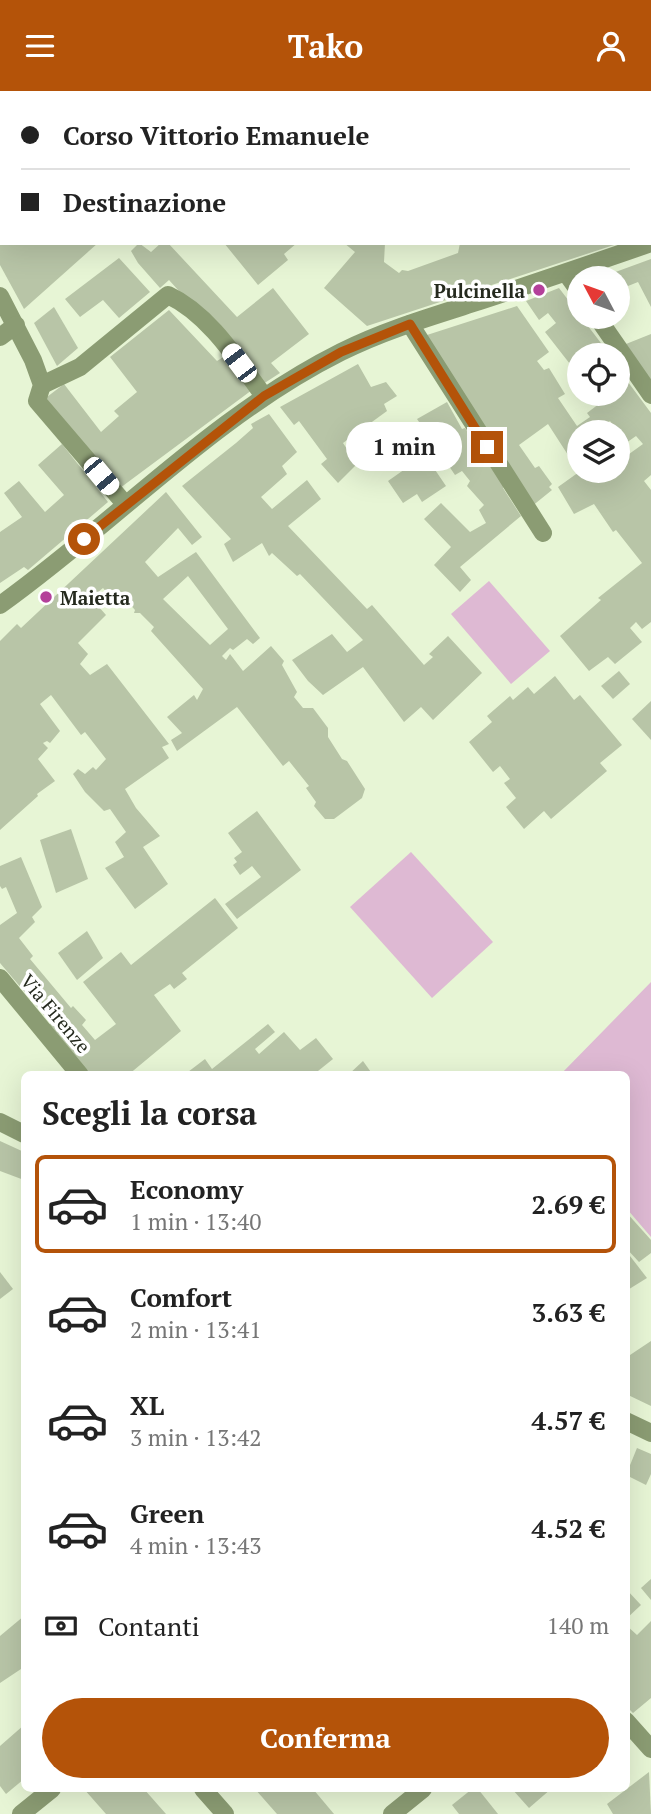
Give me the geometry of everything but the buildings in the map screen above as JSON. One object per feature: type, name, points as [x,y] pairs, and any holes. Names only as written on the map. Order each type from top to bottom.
[{"type":"street","points":[[0,605],[43,574],[125,505],[264,396],[341,352],[410,324],[645,245]]},
{"type":"street","points":[[125,505],[37,401],[43,386],[80,367],[168,295],[183,302],[227,347],[264,396]]},
{"type":"street","points":[[0,296],[43,386]]},
{"type":"street","points":[[410,324],[543,533]]},
{"type":"street","points":[[0,337],[16,325]]},
{"type":"street","points":[[605,329],[651,395]]},
{"type":"street","name":"Via Firenze","points":[[0,978],[77,1071]]},
{"type":"street","points":[[0,1122],[21,1132]]},
{"type":"street","points":[[630,1423],[651,1433]]},
{"type":"street","points":[[630,1725],[651,1749]]},
{"type":"street","points":[[22,1814],[48,1792]]},
{"type":"street","points":[[206,1792],[225,1814]]},
{"type":"street","points":[[392,1814],[419,1792]]},
{"type":"shaded area","points":[[489,581],[550,651],[511,684],[451,614]]},
{"type":"shaded area","points":[[411,852],[493,942],[432,998],[350,907]]},
{"type":"shaded area","points":[[651,982],[651,1237],[630,1212],[630,1071],[564,1071]]},
{"type":"place","name":"Pulcinella","points":[[539,290]]},
{"type":"place","name":"Maietta","points":[[46,597]]},
{"type":"route","points":[[84,539],[264,396],[341,352],[410,324],[487,447]]}]
